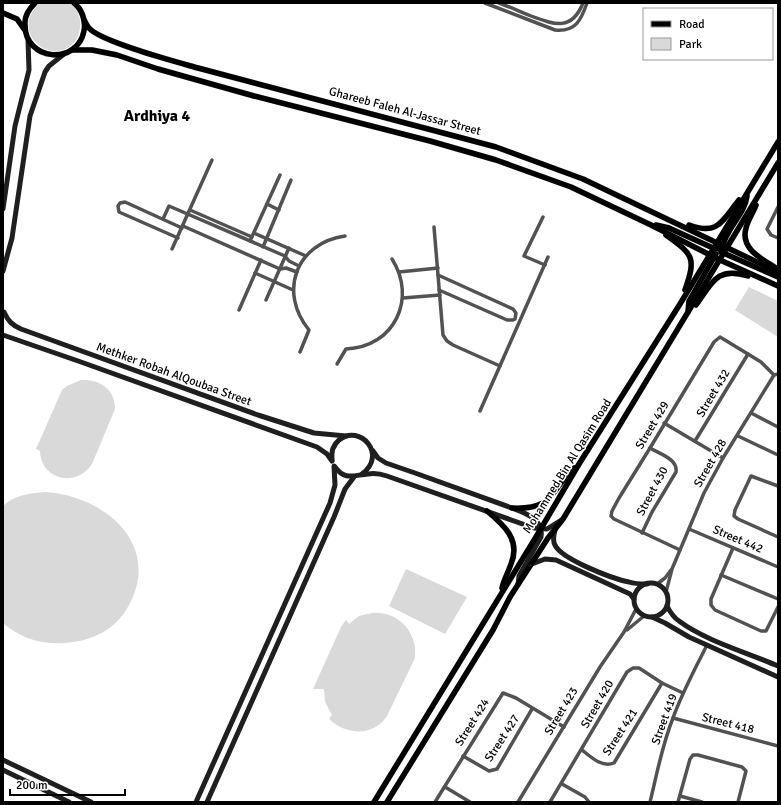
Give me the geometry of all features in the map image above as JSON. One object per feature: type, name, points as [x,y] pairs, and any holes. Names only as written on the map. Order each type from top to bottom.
[{"type":"main road","points":[[35,3],[27,14],[24,22],[28,40],[35,48],[44,53],[54,55],[64,54],[72,50],[82,37],[84,20],[82,13],[74,3]]},
{"type":"main road","points":[[3,13],[17,19],[25,30]]},
{"type":"main road","name":"Ghareeb Faleh Al-Jassar Street","points":[[84,20],[89,29],[99,35],[149,53],[198,68],[496,147],[583,179],[717,242],[719,251]]},
{"type":"main road","name":"Ghareeb Faleh Al-Jassar Street","points":[[72,50],[106,52],[158,69],[246,94],[471,152],[571,187],[652,225]]},
{"type":"main road","points":[[717,242],[778,142]]},
{"type":"main road","name":"Mohammed Bin Al Qasim Road","points":[[374,802],[579,464],[680,304],[719,251],[778,163]]},
{"type":"main road","points":[[658,214],[698,229],[706,230],[714,228],[721,223],[753,183]]},
{"type":"main road","points":[[765,184],[745,230],[745,235],[747,244],[751,251],[778,270]]},
{"type":"main road","points":[[688,313],[689,301],[744,206],[747,193]]},
{"type":"main road","points":[[652,225],[669,228],[778,277]]},
{"type":"main road","points":[[652,225],[684,248],[688,253],[692,271],[680,304]]},
{"type":"main road","points":[[719,251],[778,270]]},
{"type":"main road","name":"Mohammed Bin Al Qasim Road","points":[[387,802],[489,636],[510,597],[548,538],[563,519],[720,260],[719,251]]},
{"type":"main road","points":[[720,260],[772,284]]},
{"type":"main road","points":[[682,323],[715,279],[729,272],[738,273],[778,286]]},
{"type":"main road","points":[[512,508],[535,507],[545,502],[579,464]]},
{"type":"main road","points":[[487,511],[505,526],[509,532],[513,545],[513,559],[503,582],[501,592]]},
{"type":"street","points":[[81,3],[82,13]]},
{"type":"street","points":[[485,3],[555,30],[562,31],[568,30],[578,23],[587,3]]},
{"type":"street","points":[[499,3],[552,24],[556,24],[566,23],[574,19],[578,15],[583,3]]},
{"type":"street","points":[[3,208],[15,126],[29,70],[28,40]]},
{"type":"street","points":[[3,271],[12,238],[30,116],[49,66],[64,54]]},
{"type":"street","points":[[172,249],[212,160]]},
{"type":"street","points":[[250,241],[280,175]]},
{"type":"street","points":[[263,247],[291,180]]},
{"type":"street","points":[[178,238],[119,212],[118,206],[120,203],[125,202],[280,269],[286,268],[297,272]]},
{"type":"street","points":[[267,204],[279,210]]},
{"type":"street","points":[[163,219],[170,206],[285,256],[289,261],[299,266]]},
{"type":"street","points":[[778,207],[767,230],[771,235],[778,238]]},
{"type":"street","points":[[190,210],[253,235],[267,238],[306,256]]},
{"type":"street","points":[[543,217],[524,256],[544,265]]},
{"type":"street","points":[[434,227],[443,335],[445,339],[453,345],[500,366]]},
{"type":"street","points":[[300,352],[309,330],[298,315],[295,306],[293,290],[299,266],[312,249],[336,237],[345,236]]},
{"type":"street","points":[[266,300],[289,248]]},
{"type":"street","points":[[480,411],[548,257]]},
{"type":"street","points":[[337,364],[346,349],[366,345],[381,338],[397,319],[403,298],[403,287],[399,272],[392,259]]},
{"type":"street","points":[[238,310],[261,260]]},
{"type":"street","points":[[399,272],[438,268]]},
{"type":"street","points":[[255,273],[293,290]]},
{"type":"street","points":[[438,275],[513,309],[516,316],[521,318]]},
{"type":"street","points":[[403,298],[440,292],[507,320],[513,320],[516,316]]},
{"type":"street","points":[[3,310],[3,319]]},
{"type":"street","name":"Methker Robah AlQoubaa Street","points":[[3,310],[8,320],[13,325],[91,354],[282,423],[322,434],[346,436]]},
{"type":"street","name":"Methker Robah AlQoubaa Street","points":[[3,335],[317,447],[327,454],[333,464]]},
{"type":"street","name":"Street 429","points":[[680,550],[614,519],[611,516],[612,511],[714,342],[720,337],[761,362],[776,375]]},
{"type":"street","name":"Street 432","points":[[695,441],[748,354]]},
{"type":"street","name":"Street 428","points":[[666,592],[672,569],[704,493],[723,458],[776,375]]},
{"type":"street","points":[[751,413],[778,427]]},
{"type":"street","points":[[664,423],[723,458]]},
{"type":"street","points":[[196,802],[333,498],[336,479],[331,456],[334,446],[341,439],[346,436],[352,436],[365,440],[378,458],[386,463],[512,508],[534,518],[540,528],[541,537],[518,578],[518,586]]},
{"type":"street","points":[[738,436],[778,455]]},
{"type":"street","name":"Street 430","points":[[642,532],[676,472],[677,467],[674,462],[650,448]]},
{"type":"street","points":[[208,802],[345,488],[354,477],[367,471],[372,461],[372,450]]},
{"type":"street","points":[[333,464],[342,474],[354,477]]},
{"type":"street","points":[[362,474],[378,474],[388,476],[526,526],[550,528],[558,521],[563,519]]},
{"type":"street","points":[[778,486],[751,476],[735,510],[734,516],[778,537]]},
{"type":"street","name":"Street 442","points":[[689,528],[778,567]]},
{"type":"street","points":[[555,530],[554,542],[560,552],[611,577],[628,582],[657,584],[666,592],[668,596],[667,606],[662,614],[652,617]]},
{"type":"street","points":[[733,548],[711,599],[711,606],[715,610],[761,631],[766,631],[778,607]]},
{"type":"street","points":[[556,560],[555,555],[560,552]]},
{"type":"street","points":[[532,564],[545,559],[556,560],[630,594],[634,599],[636,608],[644,616],[652,617],[707,645],[778,676]]},
{"type":"street","name":"Street 428","points":[[657,584],[665,578],[672,569]]},
{"type":"street","points":[[722,575],[778,599]]},
{"type":"street","points":[[634,599],[638,589],[647,584]]},
{"type":"street","points":[[667,606],[678,620],[695,630],[710,638],[778,666]]},
{"type":"street","name":"Street 423","points":[[518,802],[600,667],[624,632],[636,608]]},
{"type":"street","name":"Street 423","points":[[624,632],[644,616]]},
{"type":"street","name":"Street 419","points":[[650,802],[667,735],[673,718],[707,645]]},
{"type":"street","name":"Street 420","points":[[550,802],[627,672],[633,668],[639,668],[684,693]]},
{"type":"street","points":[[256,669],[265,673]]},
{"type":"street","name":"Street 421","points":[[582,750],[603,764],[609,765],[614,763],[662,682]]},
{"type":"street","name":"Street 424","points":[[435,802],[503,693],[516,698],[564,727]]},
{"type":"street","name":"Street 427","points":[[463,756],[490,771],[497,769],[532,709]]},
{"type":"street","name":"Street 418","points":[[673,718],[778,746]]},
{"type":"street","points":[[678,802],[690,759],[693,755],[742,767],[746,772],[738,802]]},
{"type":"street","points":[[3,760],[91,802]]},
{"type":"street","points":[[3,770],[69,802]]},
{"type":"street","points":[[32,774],[33,784]]},
{"type":"street","points":[[200,802],[208,782],[208,775]]},
{"type":"street","points":[[33,784],[42,778]]},
{"type":"street","points":[[562,784],[585,797],[589,802]]},
{"type":"street","points":[[445,787],[470,802]]},
{"type":"street","points":[[680,796],[702,802]]},
{"type":"green space","points":[[64,2],[72,5],[76,9],[80,19],[80,30],[76,40],[66,48],[56,51],[46,49],[37,44],[31,35],[28,25],[31,14],[40,3]]},
{"type":"green space","points":[[749,287],[778,301],[778,337],[735,310]]},
{"type":"green space","points":[[81,380],[94,381],[105,387],[112,396],[115,409],[92,464],[85,472],[77,476],[69,478],[60,477],[46,469],[42,461],[40,451],[36,449],[62,390],[67,386]]},
{"type":"green space","points":[[46,492],[68,496],[88,503],[106,513],[122,527],[133,543],[138,562],[137,583],[129,605],[124,614],[110,627],[102,633],[85,640],[65,643],[40,642],[17,633],[3,623],[3,506],[7,502],[17,497]]},
{"type":"green space","points":[[406,569],[467,597],[445,634],[389,606]]},
{"type":"green space","points":[[372,613],[381,613],[390,616],[404,625],[410,632],[413,640],[415,658],[387,716],[381,723],[374,728],[367,730],[351,731],[329,719],[332,715],[325,702],[324,689],[313,689],[341,627],[346,620],[349,624],[359,616]]},
{"type":"district","name":"Ardhiya 4","points":[[157,115]]}]
